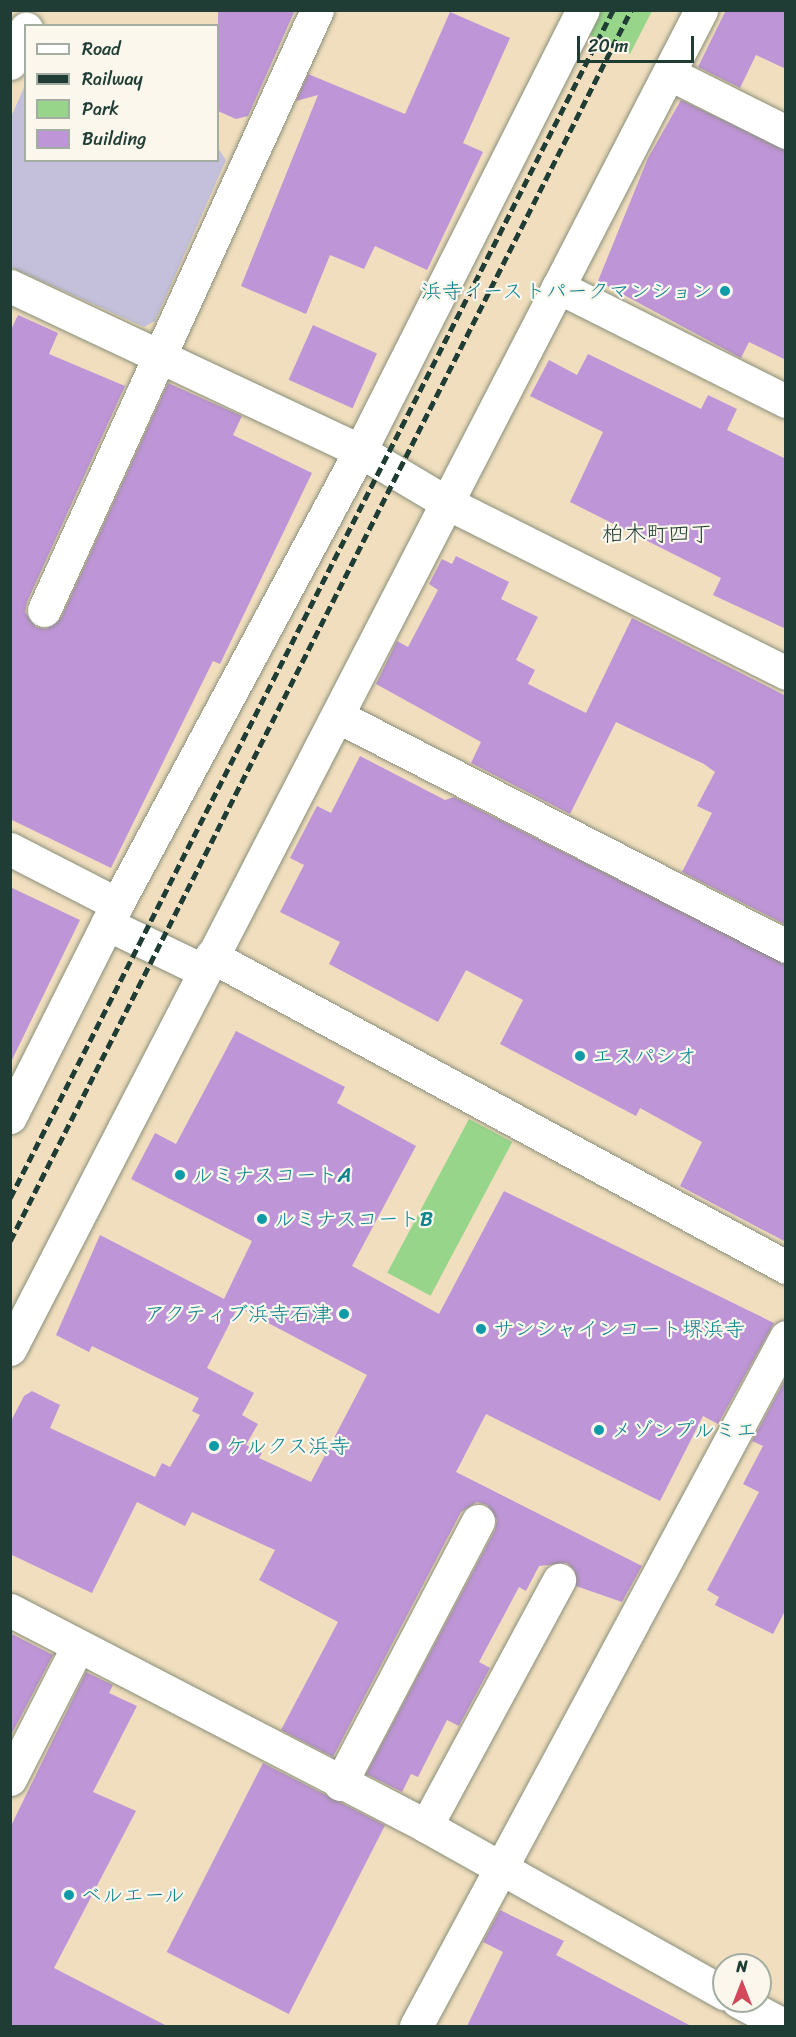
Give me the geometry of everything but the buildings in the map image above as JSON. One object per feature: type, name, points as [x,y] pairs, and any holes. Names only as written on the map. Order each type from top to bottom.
[{"type":"street","points":[[27,24],[34,10]]},
{"type":"street","points":[[44,610],[317,10]]},
{"type":"street","points":[[10,1117],[112,914],[360,451],[583,10]]},
{"type":"street","points":[[10,1349],[208,963],[449,504],[701,10]]},
{"type":"street","points":[[10,63],[24,32]]},
{"type":"street","points":[[670,74],[786,132]]},
{"type":"street","points":[[10,286],[360,451],[449,504],[786,673]]},
{"type":"street","points":[[558,287],[786,401]]},
{"type":"street","points":[[339,717],[786,946]]},
{"type":"street","points":[[10,849],[112,914],[786,1266]]},
{"type":"street","points":[[416,2026],[786,1337]]},
{"type":"street","points":[[340,1784],[478,1521]]},
{"type":"street","points":[[426,1826],[559,1580]]},
{"type":"street","points":[[10,1610],[340,1784],[426,1826],[712,1986]]},
{"type":"street","points":[[10,1779],[78,1646]]},
{"type":"street","points":[[761,2013],[785,2026]]},
{"type":"shaded area","points":[[24,87],[24,162],[219,162],[219,150],[226,160],[155,321],[144,327],[11,267],[11,117]]},
{"type":"green space","points":[[594,11],[652,11],[630,54],[583,32]]},
{"type":"green space","points":[[469,1119],[512,1142],[431,1296],[387,1273]]},
{"type":"railway","points":[[10,1198],[613,10]]},
{"type":"railway","points":[[10,1241],[631,10]]},
{"type":"place","name":"浜寺イーストパークマンション","points":[[725,291]]},
{"type":"place","name":"エスパシオ","points":[[580,1056]]},
{"type":"place","name":"ルミナスコートA","points":[[180,1175]]},
{"type":"place","name":"ルミナスコートB","points":[[262,1219]]},
{"type":"place","name":"アクティブ浜寺石津","points":[[344,1314]]},
{"type":"place","name":"サンシャインコート堺浜寺","points":[[481,1329]]},
{"type":"place","name":"メゾンプルミエ","points":[[599,1430]]},
{"type":"place","name":"ケルクス浜寺","points":[[214,1446]]},
{"type":"place","name":"ベルエール","points":[[69,1895]]},
{"type":"district","name":"柏木町四丁","points":[[657,534]]}]
